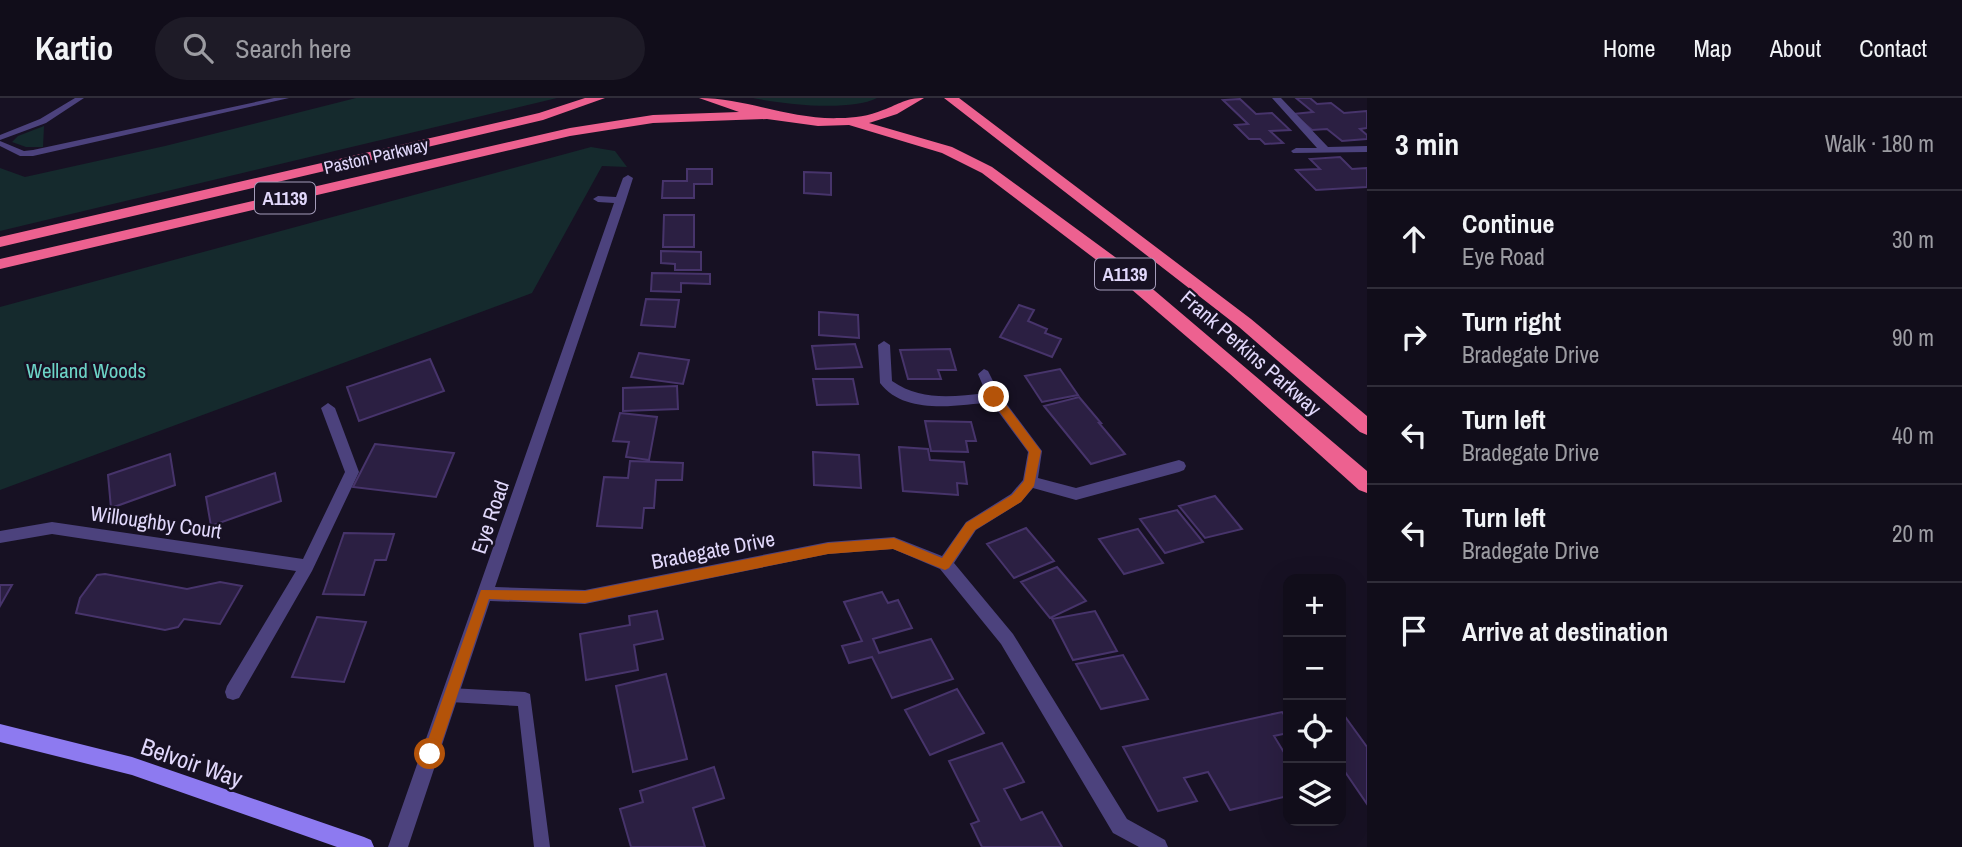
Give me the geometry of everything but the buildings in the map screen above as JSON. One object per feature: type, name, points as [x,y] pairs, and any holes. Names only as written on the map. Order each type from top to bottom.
[{"type":"highway","name":"Paston Parkway","points":[[0,242],[543,117],[598,98]]},
{"type":"highway","points":[[706,98],[765,115],[849,121],[880,116],[917,98]]},
{"type":"highway","name":"Frank Perkins Parkway","points":[[951,98],[1235,315],[1367,427]]},
{"type":"highway","name":"Paston Parkway","points":[[0,264],[432,162],[602,126],[685,117],[765,115]]},
{"type":"highway","name":"Frank Perkins Parkway","points":[[849,121],[947,150],[987,170],[1109,261],[1367,484]]},
{"type":"highway","points":[[0,280],[117,249],[267,202]]},
{"type":"street","points":[[1276,98],[1325,150]]},
{"type":"street","points":[[1296,151],[1367,149]]},
{"type":"street","name":"Eye Road","points":[[398,847],[628,178]]},
{"type":"street","points":[[598,199],[621,200]]},
{"type":"street","points":[[884,345],[886,383],[897,393],[913,400],[941,402],[994,397]]},
{"type":"street","points":[[945,564],[971,526],[1016,498],[1030,482],[1035,451],[994,397],[984,374]]},
{"type":"street","points":[[233,692],[307,566],[352,472],[328,408]]},
{"type":"street","points":[[1030,482],[1076,494],[1179,466]]},
{"type":"street","name":"Willoughby Court","points":[[0,537],[52,528],[307,566]]},
{"type":"street","name":"Bradegate Drive","points":[[485,594],[585,597],[828,548],[894,543],[945,564],[1007,639],[1120,826],[1158,847]]},
{"type":"street","name":"Belvoir Way","points":[[0,733],[132,766],[364,847]]},
{"type":"lane","points":[[0,141],[43,121],[80,98]]},
{"type":"lane","points":[[0,141],[23,154],[33,153],[285,98]]},
{"type":"lane","points":[[450,695],[526,699],[542,847]]},
{"type":"green space","points":[[356,98],[557,98],[0,231],[0,168],[25,177],[165,146]]},
{"type":"green space","points":[[753,98],[877,98],[834,106]]},
{"type":"green space","points":[[44,126],[43,147],[26,147],[12,142],[18,136]]},
{"type":"green space","name":"Welland Woods","points":[[591,147],[615,151],[627,167],[602,166],[532,293],[0,490],[0,307]]},
{"type":"route","points":[[430,754],[485,594],[585,597],[828,548],[894,543],[945,564],[971,526],[1016,498],[1030,482],[1035,451],[994,397]]}]
